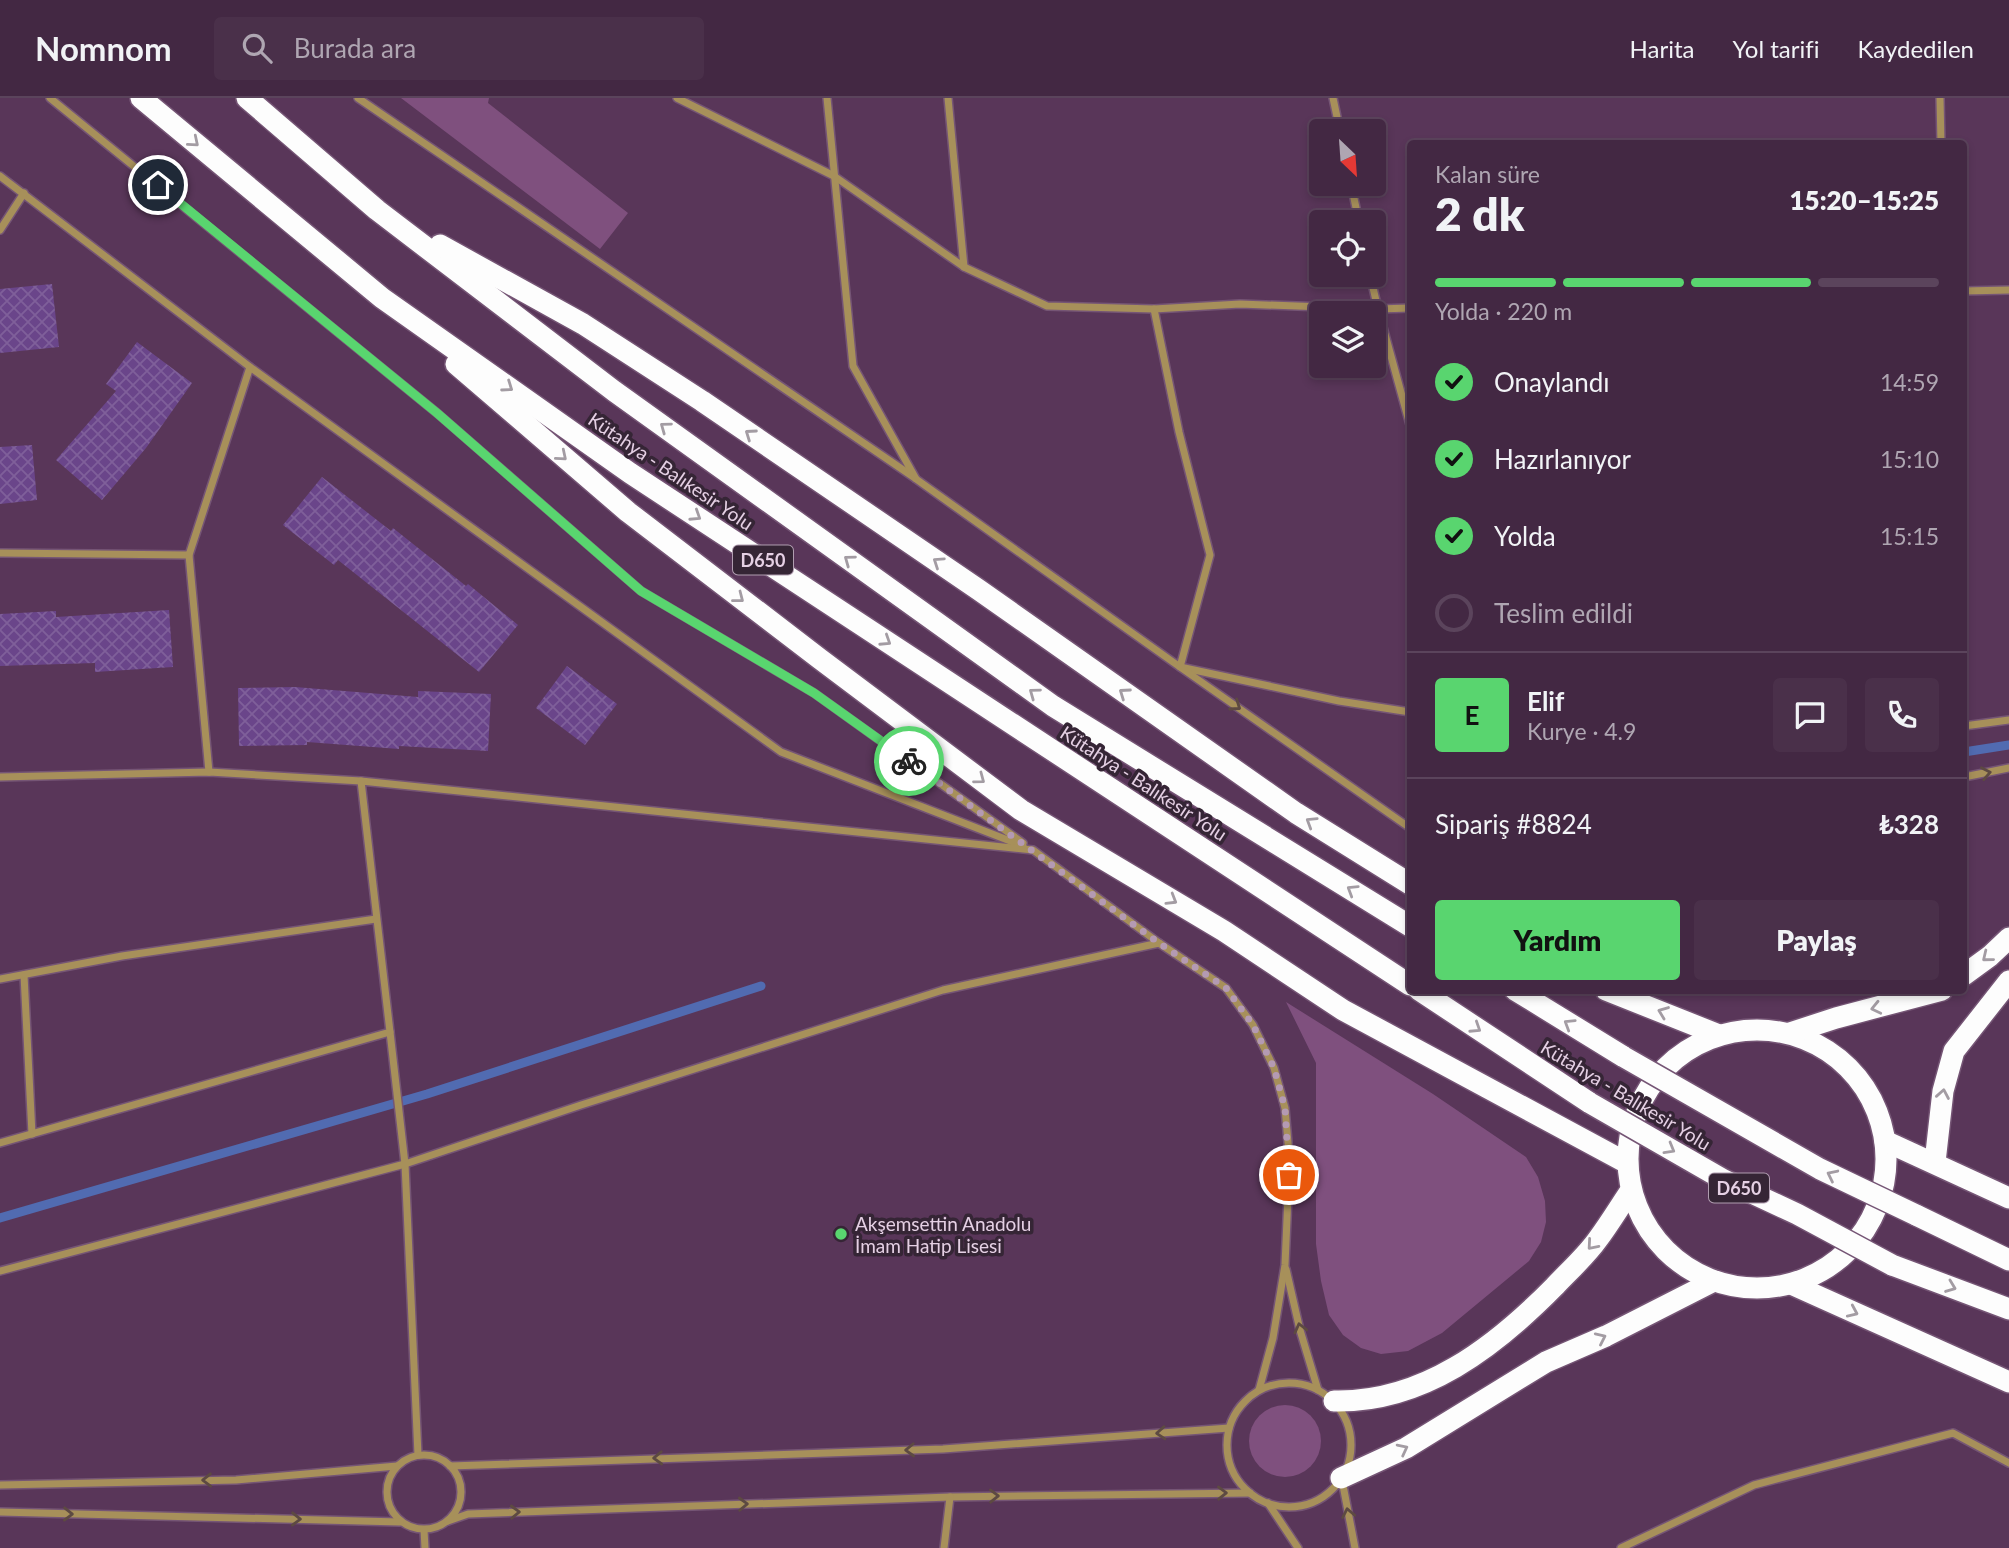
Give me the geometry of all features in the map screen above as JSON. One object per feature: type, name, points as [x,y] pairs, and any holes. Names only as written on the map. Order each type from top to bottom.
[{"type":"highway","name":"Kütahya - Balıkesir Yolu","points":[[141,98],[382,298],[630,473],[1407,983]]},
{"type":"highway","name":"Kütahya - Balıkesir Yolu","points":[[247,98],[377,210],[625,399],[1053,706],[1407,924]]},
{"type":"highway","points":[[377,210],[583,324],[702,401],[968,582],[1296,813],[1407,882]]},
{"type":"highway","points":[[382,298],[522,423],[628,512],[1021,810],[1224,931],[1343,1010],[1627,1163]]},
{"type":"highway","points":[[1967,973],[2009,938]]},
{"type":"highway","points":[[1935,1162],[1943,1091],[1954,1051],[2009,981]]},
{"type":"highway","name":"Kütahya - Balıkesir Yolu","points":[[1425,994],[1590,1103],[1724,1180],[1797,1214],[1892,1265],[2009,1309]]},
{"type":"highway","name":"Kütahya - Balıkesir Yolu","points":[[1522,994],[1623,1057],[1820,1170],[2009,1260]]},
{"type":"highway","points":[[1616,994],[1719,1035]]},
{"type":"highway","points":[[1790,1033],[1927,994]]},
{"type":"highway","points":[[1754,1030],[1790,1033],[1825,1048],[1854,1072],[1875,1104],[1885,1141],[1885,1178],[1875,1214],[1854,1245],[1825,1269],[1791,1284],[1752,1288],[1714,1281],[1686,1267],[1661,1246],[1643,1220],[1631,1190],[1627,1163],[1631,1129],[1643,1098],[1663,1071],[1689,1049],[1719,1035],[1754,1030]]},
{"type":"highway","points":[[1885,1141],[2009,1198]]},
{"type":"highway","points":[[1326,1395],[1352,1402],[1389,1395],[1440,1377],[1468,1359],[1535,1306],[1564,1276],[1597,1241],[1631,1190]]},
{"type":"highway","points":[[1342,1478],[1406,1448],[1546,1362],[1606,1336],[1714,1281]]},
{"type":"highway","points":[[1791,1284],[2009,1382]]},
{"type":"street","points":[[51,98],[437,413],[641,591],[814,693],[1159,943],[1226,988],[1253,1025],[1274,1068],[1285,1108],[1289,1154],[1285,1265],[1273,1338],[1259,1390]]},
{"type":"street","points":[[358,98],[916,479],[1407,826]]},
{"type":"street","points":[[677,98],[834,176],[964,267],[1047,306],[1154,309],[1240,304],[1309,306]]},
{"type":"street","points":[[827,98],[853,366],[916,479]]},
{"type":"street","points":[[948,98],[964,267]]},
{"type":"street","points":[[1333,98],[1337,119]]},
{"type":"street","points":[[1940,98],[1941,140]]},
{"type":"street","points":[[0,176],[250,367],[781,752],[1033,850]]},
{"type":"street","points":[[0,230],[24,193]]},
{"type":"street","points":[[1967,291],[2009,290]]},
{"type":"street","points":[[1386,309],[1407,308]]},
{"type":"street","points":[[1154,309],[1179,432],[1210,555],[1180,667]]},
{"type":"street","points":[[1386,338],[1407,414]]},
{"type":"street","points":[[209,772],[189,555],[250,367]]},
{"type":"street","points":[[0,553],[189,555]]},
{"type":"street","points":[[1180,667],[1339,701],[1407,712]]},
{"type":"street","points":[[1967,726],[2009,720]]},
{"type":"street","points":[[1967,776],[2009,768]]},
{"type":"street","points":[[0,777],[209,772],[361,781],[1033,850]]},
{"type":"street","points":[[361,781],[405,1164],[418,1455]]},
{"type":"street","points":[[0,979],[122,956],[376,919]]},
{"type":"street","points":[[0,1271],[405,1164],[580,1104],[943,990],[1159,943]]},
{"type":"street","points":[[24,975],[32,1133]]},
{"type":"street","points":[[0,1143],[390,1032]]},
{"type":"street","points":[[1285,1265],[1300,1330],[1326,1395],[1346,1419],[1351,1438],[1349,1459],[1342,1478],[1328,1493],[1309,1503],[1289,1507],[1268,1503],[1250,1493],[1238,1480],[1230,1464],[1227,1446],[1229,1428],[1241,1406],[1259,1390],[1278,1384],[1298,1383],[1326,1395]]},
{"type":"street","points":[[450,1466],[943,1449],[1229,1428]]},
{"type":"street","points":[[1622,1548],[1754,1485],[1953,1433],[2009,1463]]},
{"type":"street","points":[[448,1521],[461,1499],[461,1485],[450,1466],[440,1459],[418,1455],[397,1466],[386,1487],[392,1512],[400,1522],[424,1530],[468,1514],[950,1497],[1250,1493]]},
{"type":"street","points":[[0,1485],[236,1480],[397,1466]]},
{"type":"street","points":[[1342,1478],[1355,1548]]},
{"type":"street","points":[[944,1548],[950,1497]]},
{"type":"street","points":[[1268,1503],[1298,1548]]},
{"type":"street","points":[[0,1512],[400,1522]]},
{"type":"street","points":[[424,1530],[425,1548]]},
{"type":"shaded area","points":[[401,98],[489,98],[488,103],[628,213],[600,249]]},
{"type":"shaded area","points":[[1286,1002],[1433,1094],[1526,1157],[1538,1177],[1545,1201],[1546,1222],[1541,1242],[1529,1261],[1442,1333],[1408,1351],[1381,1354],[1361,1348],[1343,1335],[1329,1315],[1316,1244],[1316,1063]]},
{"type":"shaded area","points":[[1285,1405],[1305,1411],[1315,1421],[1321,1441],[1315,1461],[1305,1471],[1285,1477],[1265,1471],[1255,1461],[1249,1441],[1255,1421],[1265,1411]]},
{"type":"building","points":[[52,284],[59,347],[0,353],[0,289]]},
{"type":"building","points":[[137,342],[192,383],[146,448],[102,500],[56,460],[116,391],[106,384]]},
{"type":"building","points":[[32,445],[37,500],[0,504],[0,447]]},
{"type":"building","points":[[322,477],[391,531],[393,528],[466,586],[468,584],[518,625],[479,672],[338,560],[334,565],[283,525]]},
{"type":"building","points":[[169,610],[173,667],[95,672],[95,663],[0,666],[0,614],[56,611],[56,617]]},
{"type":"building","points":[[567,666],[617,704],[585,745],[536,708]]},
{"type":"building","points":[[295,687],[418,697],[418,691],[491,694],[488,751],[399,746],[399,749],[307,742],[307,745],[239,746],[238,688]]},
{"type":"waterway","points":[[1967,752],[2009,745]]},
{"type":"waterway","points":[[0,1218],[427,1094],[761,986]]},
{"type":"way so far","points":[[909,761],[1159,943],[1226,988],[1253,1025],[1274,1068],[1285,1108],[1289,1175]]},
{"type":"place","name":"Akşemsettin Anadolu İmam Hatip Lisesi","points":[[841,1234]]},
{"type":"route","points":[[158,185],[437,413],[641,591],[814,693],[909,761]]}]
